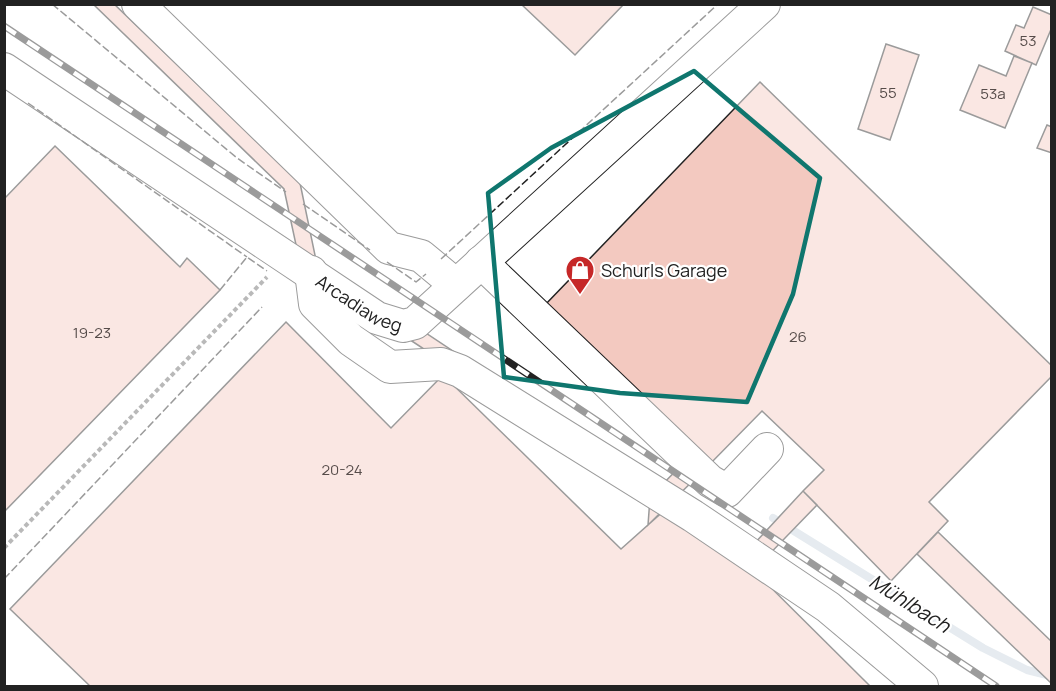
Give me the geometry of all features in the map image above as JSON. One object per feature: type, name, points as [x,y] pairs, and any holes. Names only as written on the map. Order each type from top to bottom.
[{"type":"street","points":[[138,4],[389,248],[421,256]]},
{"type":"street","points":[[164,4],[421,256],[456,285]]},
{"type":"street","name":"Arcadiaweg","points":[[4,69],[299,264],[376,318],[403,326],[415,322],[764,4]]},
{"type":"street","points":[[481,262],[710,481],[727,491],[767,449]]},
{"type":"street","points":[[299,264],[315,304],[351,340],[390,367],[441,364],[460,371],[693,516],[828,607],[921,687]]},
{"type":"path","points":[[4,548],[299,264]]},
{"type":"highlighted area","points":[[694,71],[820,178],[793,294],[747,402],[620,393],[504,377],[488,193],[551,148]]},
{"type":"building","points":[[93,4],[114,4],[300,183],[316,260],[659,488],[694,452],[708,466],[648,525],[650,498],[301,268],[284,189]]},
{"type":"building","points":[[521,4],[624,4],[575,55]]},
{"type":"building","points":[[1033,7],[1052,15],[1052,27],[1036,65],[1005,51],[1016,25],[1024,28]]},
{"type":"building","points":[[886,44],[919,55],[890,140],[858,129]]},
{"type":"building","points":[[1014,56],[1032,63],[1005,128],[960,110],[979,65],[1006,76]]},
{"type":"building","points":[[760,82],[1052,366],[1052,376],[929,502],[948,521],[891,581],[803,491],[824,470],[762,411],[708,466],[544,306]]},
{"type":"building","points":[[1047,125],[1052,127],[1052,153],[1037,148]]},
{"type":"building","points":[[55,146],[180,267],[187,258],[220,290],[4,512],[4,199]]},
{"type":"building","points":[[286,322],[391,428],[443,375],[621,549],[666,509],[720,537],[870,686],[90,686],[10,609]]},
{"type":"building","points":[[803,491],[817,505],[753,571],[741,558]]},
{"type":"building","points":[[938,532],[1052,642],[1052,684],[917,554]]},
{"type":"waterway","name":"Mühlbach","points":[[773,518],[983,648],[1027,670],[1051,676]]},
{"type":"railway","points":[[4,26],[996,686]]},
{"type":"fence","points":[[52,4],[237,158],[286,192]]},
{"type":"fence","points":[[441,259],[718,4]]},
{"type":"fence","points":[[28,103],[247,257]]},
{"type":"fence","points":[[303,204],[370,250]]},
{"type":"fence","points":[[220,290],[247,257],[267,271]]},
{"type":"fence","points":[[387,262],[416,282],[426,274]]},
{"type":"fence","points":[[4,579],[262,307]]},
{"type":"place","name":"Schurls Garage","points":[[580,296]]}]
